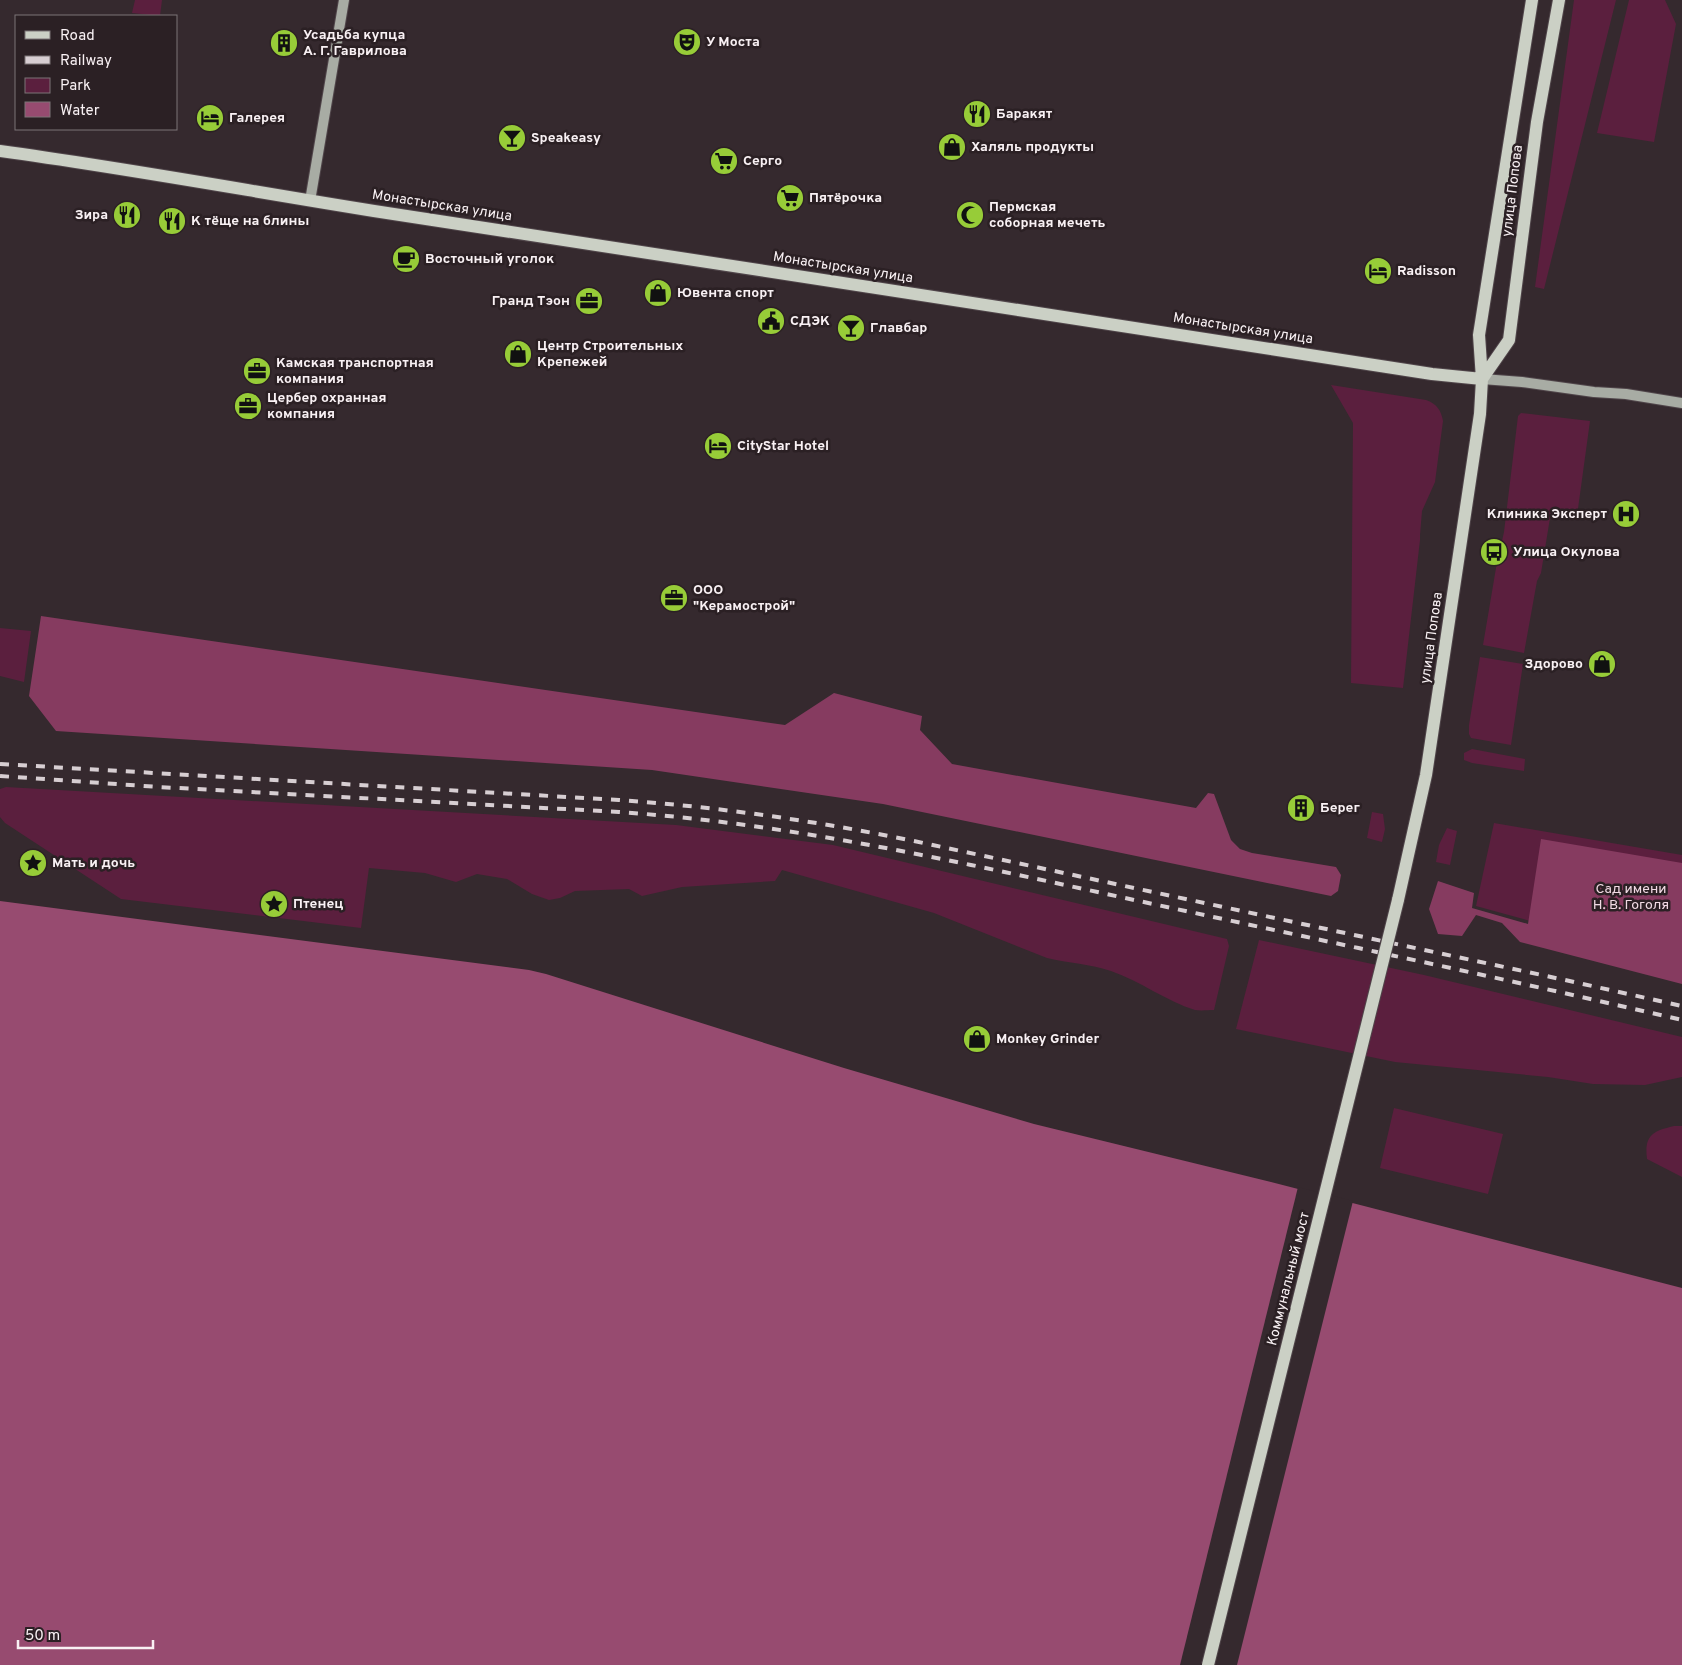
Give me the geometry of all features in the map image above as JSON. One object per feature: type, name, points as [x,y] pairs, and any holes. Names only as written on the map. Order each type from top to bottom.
[{"type":"main road","name":"улица Попова","points":[[1398,900],[1426,775],[1478,423],[1482,379],[1479,335],[1532,0]]},
{"type":"main road","name":"улица Попова","points":[[1482,379],[1510,340],[1537,122],[1559,0]]},
{"type":"main road","name":"Монастырская улица","points":[[0,151],[92,164],[310,201],[1422,372],[1482,379]]},
{"type":"main road","name":"Коммунальный мост","points":[[1208,1665],[1398,900]]},
{"type":"street","points":[[310,201],[344,0]]},
{"type":"street","name":"Монастырская улица","points":[[1482,379],[1626,394],[1682,404]]},
{"type":"green space","points":[[135,0],[162,0],[160,15],[132,13]]},
{"type":"green space","points":[[1574,0],[1616,0],[1544,289],[1535,287]]},
{"type":"green space","points":[[1629,0],[1665,0],[1676,24],[1654,142],[1597,133]]},
{"type":"green space","points":[[1331,385],[1426,400],[1436,406],[1440,411],[1443,421],[1435,482],[1422,511],[1403,688],[1351,683],[1353,423]]},
{"type":"green space","points":[[1521,413],[1590,421],[1577,516],[1551,512],[1541,573],[1537,581],[1524,653],[1483,645],[1504,532],[1518,416]]},
{"type":"green space","points":[[41,616],[785,725],[834,693],[922,716],[920,730],[952,764],[1196,808],[1208,793],[1214,794],[1231,840],[1240,849],[1252,853],[1336,867],[1341,875],[1338,891],[1331,896],[883,804],[652,770],[56,731],[29,696]]},
{"type":"green space","points":[[0,628],[31,631],[24,682],[0,676]]},
{"type":"green space","points":[[1480,657],[1523,664],[1511,745],[1471,738],[1469,734]]},
{"type":"green space","points":[[1472,749],[1525,759],[1524,771],[1472,763],[1464,760],[1464,753]]},
{"type":"green space","points":[[6,787],[676,825],[833,845],[1227,939],[1229,946],[1214,1010],[1195,1010],[1174,1002],[1111,971],[1047,958],[934,913],[782,870],[775,881],[682,887],[642,896],[629,889],[575,891],[560,898],[549,900],[532,894],[507,879],[477,874],[456,882],[425,873],[369,868],[361,928],[121,899],[5,823],[0,817],[0,789]]},
{"type":"green space","points":[[1372,812],[1383,814],[1385,829],[1382,842],[1367,838]]},
{"type":"green space","name":"Сад имени Н. В. Гоголя","points":[[1494,823],[1682,855],[1682,963],[1476,906]]},
{"type":"green space","points":[[1447,828],[1457,831],[1450,865],[1436,862],[1439,845]]},
{"type":"green space","name":"Сад имени Н. В. Гоголя","points":[[1541,839],[1682,863],[1682,984],[1520,942],[1502,923],[1476,915],[1462,936],[1438,934],[1429,909],[1438,881],[1474,893],[1472,908],[1528,924]]},
{"type":"green space","points":[[1259,940],[1424,975],[1682,1037],[1682,1077],[1645,1085],[1593,1084],[1548,1077],[1395,1062],[1236,1029]]},
{"type":"green space","points":[[1394,1108],[1503,1134],[1488,1194],[1380,1168]]},
{"type":"green space","points":[[1674,1126],[1682,1126],[1682,1177],[1647,1159],[1647,1144],[1652,1135],[1655,1132]]},
{"type":"water","points":[[0,901],[529,970],[844,1068],[1034,1124],[1271,1182],[1682,1288],[1682,1665],[0,1665]]},
{"type":"pier","points":[[1298,1187],[1353,1201],[1237,1665],[1180,1665]]},
{"type":"railway","points":[[0,764],[619,800],[767,816],[841,827],[914,841],[1682,1006]]},
{"type":"railway","points":[[0,776],[159,787],[619,812],[751,826],[881,847],[1010,873],[1479,974],[1682,1020]]},
{"type":"place","name":"У Моста","points":[[687,42]]},
{"type":"place","name":"Усадьба купца А. Г. Гаврилова","points":[[284,43]]},
{"type":"place","name":"Баракят","points":[[977,114]]},
{"type":"place","name":"Галерея","points":[[210,118]]},
{"type":"place","name":"Speakeasy","points":[[512,138]]},
{"type":"place","name":"Халяль продукты","points":[[952,147]]},
{"type":"place","name":"Серго","points":[[724,161]]},
{"type":"place","name":"Пятёрочка","points":[[790,198]]},
{"type":"place","name":"Зира","points":[[127,215]]},
{"type":"place","name":"Пермская соборная мечеть","points":[[970,215]]},
{"type":"place","name":"К тёще на блины","points":[[172,221]]},
{"type":"place","name":"Восточный уголок","points":[[406,259]]},
{"type":"place","name":"Radisson","points":[[1378,271]]},
{"type":"place","name":"Ювента спорт","points":[[658,293]]},
{"type":"place","name":"Гранд Тэон","points":[[589,301]]},
{"type":"place","name":"СДЭК","points":[[771,321]]},
{"type":"place","name":"Главбар","points":[[851,328]]},
{"type":"place","name":"Центр Строительных Крепежей","points":[[518,354]]},
{"type":"place","name":"Камская транспортная компания","points":[[257,371]]},
{"type":"place","name":"Цербер охранная компания","points":[[248,406]]},
{"type":"place","name":"CityStar Hotel","points":[[718,446]]},
{"type":"place","name":"Клиника Эксперт","points":[[1626,514]]},
{"type":"place","name":"Улица Окулова","points":[[1494,552]]},
{"type":"place","name":"ООО \"Керамострой\"","points":[[674,598]]},
{"type":"place","name":"Здорово","points":[[1602,664]]},
{"type":"place","name":"Берег","points":[[1301,808]]},
{"type":"place","name":"Мать и дочь","points":[[33,863]]},
{"type":"place","name":"Птенец","points":[[274,904]]},
{"type":"place","name":"Monkey Grinder","points":[[977,1039]]}]
